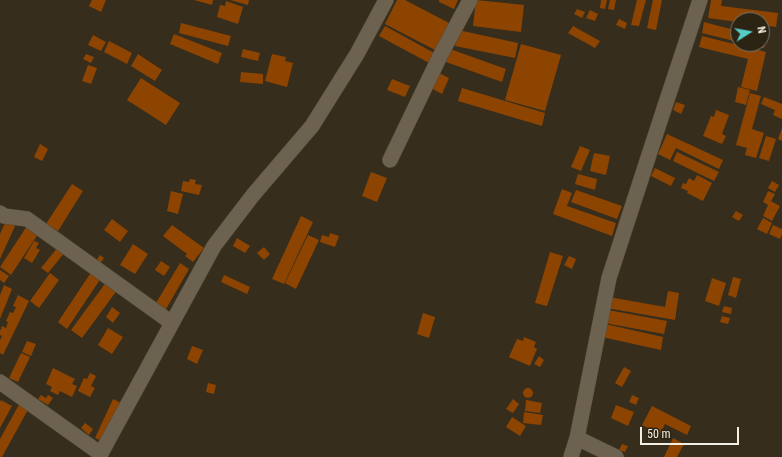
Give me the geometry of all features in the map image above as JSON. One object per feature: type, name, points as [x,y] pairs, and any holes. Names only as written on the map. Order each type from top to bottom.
[{"type":"street","points":[[0,382],[100,455],[214,246],[253,195],[312,126],[357,54],[386,0]]},
{"type":"street","points":[[390,160],[441,54],[470,0]]},
{"type":"street","points":[[571,457],[610,278],[656,131],[700,0]]},
{"type":"street","points":[[0,213],[4,216],[27,219],[172,323]]},
{"type":"street","points":[[576,438],[616,457]]},
{"type":"building","points":[[92,0],[106,0],[101,12],[89,6]]},
{"type":"building","points":[[194,0],[213,0],[212,5]]},
{"type":"building","points":[[230,0],[249,0],[248,5]]},
{"type":"building","points":[[397,0],[405,0],[451,24],[437,51],[385,24]]},
{"type":"building","points":[[439,0],[458,0],[454,9],[439,2]]},
{"type":"building","points":[[476,0],[524,5],[521,32],[473,26]]},
{"type":"building","points":[[601,0],[607,0],[605,9],[600,8]]},
{"type":"building","points":[[610,0],[616,0],[614,10],[608,9]]},
{"type":"building","points":[[637,0],[646,0],[639,26],[631,25]]},
{"type":"building","points":[[653,0],[662,0],[656,30],[647,28]]},
{"type":"building","points":[[711,0],[722,0],[721,6],[770,12],[730,12],[730,21],[708,18]]},
{"type":"building","points":[[226,1],[243,7],[238,24],[217,17],[220,5],[225,6]]},
{"type":"building","points":[[577,9],[585,12],[582,18],[574,14]]},
{"type":"building","points":[[590,10],[598,14],[595,21],[586,18]]},
{"type":"building","points":[[770,12],[778,13],[776,27],[770,26]]},
{"type":"building","points":[[619,19],[627,23],[625,29],[616,25]]},
{"type":"building","points":[[704,22],[730,29],[730,40],[702,33]]},
{"type":"building","points":[[181,23],[231,36],[228,46],[179,33]]},
{"type":"building","points":[[385,26],[436,54],[431,64],[379,36]]},
{"type":"building","points":[[573,26],[600,41],[595,48],[568,33]]},
{"type":"building","points":[[458,30],[518,43],[515,58],[455,46]]},
{"type":"building","points":[[174,34],[222,53],[218,64],[170,44]]},
{"type":"building","points":[[93,35],[106,42],[101,51],[88,45]]},
{"type":"building","points":[[702,36],[730,43],[730,52],[766,52],[757,91],[741,87],[748,59],[699,47]]},
{"type":"building","points":[[109,41],[132,53],[127,64],[104,52]]},
{"type":"building","points":[[521,44],[561,55],[545,111],[505,100]]},
{"type":"building","points":[[243,49],[260,53],[258,61],[241,57]]},
{"type":"building","points":[[450,49],[506,69],[502,82],[446,62]]},
{"type":"building","points":[[86,54],[94,57],[91,63],[83,59]]},
{"type":"building","points":[[138,54],[162,70],[155,81],[131,66]]},
{"type":"building","points":[[272,54],[286,57],[285,61],[293,63],[287,87],[265,81]]},
{"type":"building","points":[[88,65],[97,68],[91,84],[82,81]]},
{"type":"building","points":[[241,72],[263,74],[263,84],[240,82]]},
{"type":"building","points":[[439,73],[449,78],[442,94],[431,88]]},
{"type":"building","points":[[141,78],[180,103],[166,125],[127,100]]},
{"type":"building","points":[[392,79],[410,86],[405,97],[387,90]]},
{"type":"building","points":[[738,87],[750,90],[746,105],[735,102]]},
{"type":"building","points":[[462,88],[545,113],[542,126],[458,101]]},
{"type":"building","points":[[750,93],[761,96],[752,129],[764,133],[756,158],[745,155],[747,148],[736,145]]},
{"type":"building","points":[[764,97],[782,104],[782,119],[773,115],[775,110],[761,104]]},
{"type":"building","points":[[676,102],[685,105],[681,114],[673,110]]},
{"type":"building","points":[[716,110],[729,115],[722,134],[726,136],[722,144],[703,136],[711,116],[714,117]]},
{"type":"building","points":[[782,128],[782,141],[778,139]]},
{"type":"building","points":[[667,134],[723,160],[719,169],[676,148],[670,160],[658,154]]},
{"type":"building","points":[[766,136],[776,139],[769,161],[759,158]]},
{"type":"building","points":[[40,144],[48,149],[42,161],[34,157]]},
{"type":"building","points":[[580,146],[590,150],[581,171],[571,167]]},
{"type":"building","points":[[677,152],[719,172],[714,181],[673,161]]},
{"type":"building","points":[[594,153],[610,156],[606,175],[590,171]]},
{"type":"building","points":[[655,168],[675,178],[671,186],[651,176]]},
{"type":"building","points":[[371,172],[387,178],[377,202],[362,196]]},
{"type":"building","points":[[578,174],[597,179],[595,190],[575,184]]},
{"type":"building","points":[[697,175],[712,183],[703,201],[687,193],[688,191],[681,188],[683,183],[686,184],[689,178],[694,181]]},
{"type":"building","points":[[190,179],[196,180],[195,184],[202,185],[199,195],[181,191],[183,181],[189,182]]},
{"type":"building","points":[[772,181],[779,185],[775,192],[768,188]]},
{"type":"building","points":[[72,184],[83,191],[58,231],[46,224]]},
{"type":"building","points":[[562,189],[572,193],[567,206],[616,223],[612,236],[553,214]]},
{"type":"building","points":[[576,190],[622,206],[617,219],[571,202]]},
{"type":"building","points":[[171,191],[183,194],[178,214],[167,211]]},
{"type":"building","points":[[768,191],[775,194],[771,201],[780,206],[772,221],[763,216],[768,205],[763,202]]},
{"type":"building","points":[[736,211],[743,215],[739,221],[732,217]]},
{"type":"building","points":[[301,216],[313,222],[284,284],[272,279]]},
{"type":"building","points":[[763,218],[772,223],[767,234],[757,229]]},
{"type":"building","points":[[112,219],[128,231],[120,242],[104,230]]},
{"type":"building","points":[[6,221],[15,226],[0,259],[0,234]]},
{"type":"building","points":[[172,225],[204,248],[193,262],[185,256],[187,254],[163,236]]},
{"type":"building","points":[[773,225],[782,229],[780,239],[769,234]]},
{"type":"building","points":[[27,226],[38,234],[11,275],[0,267]]},
{"type":"building","points":[[330,233],[339,236],[335,247],[320,242],[322,235],[329,237]]},
{"type":"building","points":[[308,235],[319,240],[296,289],[285,283]]},
{"type":"building","points":[[237,238],[250,246],[245,253],[233,246]]},
{"type":"building","points":[[34,241],[39,243],[36,248],[40,250],[32,263],[24,258]]},
{"type":"building","points":[[133,244],[148,254],[135,274],[120,265]]},
{"type":"building","points":[[58,247],[65,252],[48,273],[41,268]]},
{"type":"building","points":[[264,247],[270,254],[264,260],[257,253]]},
{"type":"building","points":[[550,252],[563,256],[547,306],[535,303]]},
{"type":"building","points":[[100,255],[104,258],[100,264],[96,261]]},
{"type":"building","points":[[569,256],[576,259],[572,269],[564,265]]},
{"type":"building","points":[[161,261],[170,267],[164,276],[155,270]]},
{"type":"building","points":[[180,263],[189,269],[166,309],[156,303]]},
{"type":"building","points":[[0,270],[9,276],[4,283],[0,280]]},
{"type":"building","points":[[92,271],[101,278],[67,329],[58,322]]},
{"type":"building","points":[[50,273],[59,280],[39,308],[30,301]]},
{"type":"building","points":[[224,275],[250,287],[247,294],[221,282]]},
{"type":"building","points":[[733,277],[741,279],[736,298],[728,295]]},
{"type":"building","points":[[712,278],[726,283],[719,306],[705,301]]},
{"type":"building","points":[[107,281],[118,289],[82,338],[71,330]]},
{"type":"building","points":[[4,285],[12,289],[0,319],[0,295]]},
{"type":"building","points":[[668,291],[679,293],[675,320],[607,308],[609,297],[665,307]]},
{"type":"building","points":[[18,295],[29,301],[3,355],[0,353],[0,340],[2,336],[0,335],[0,331],[2,326],[6,328],[8,322],[6,321],[10,312],[13,313],[16,307],[13,306]]},
{"type":"building","points":[[724,306],[732,308],[731,314],[722,312]]},
{"type":"building","points":[[112,307],[120,313],[113,323],[106,317]]},
{"type":"building","points":[[608,310],[667,321],[664,334],[605,323]]},
{"type":"building","points":[[423,313],[435,317],[429,338],[417,334]]},
{"type":"building","points":[[722,316],[730,318],[728,324],[720,322]]},
{"type":"building","points":[[605,324],[663,337],[661,350],[602,337]]},
{"type":"building","points":[[108,328],[123,337],[112,354],[98,345]]},
{"type":"building","points":[[524,337],[536,342],[534,347],[537,349],[530,366],[509,357],[517,339],[523,341]]},
{"type":"building","points":[[27,341],[36,344],[31,356],[22,352]]},
{"type":"building","points":[[192,346],[203,350],[197,364],[187,359]]},
{"type":"building","points":[[21,353],[30,357],[18,382],[9,378]]},
{"type":"building","points":[[539,356],[544,360],[540,367],[534,364]]},
{"type":"building","points":[[624,367],[631,371],[622,387],[615,383]]},
{"type":"building","points":[[53,368],[75,379],[72,384],[77,386],[72,397],[60,391],[58,395],[50,391],[52,387],[46,384]]},
{"type":"building","points":[[90,373],[96,376],[91,386],[95,388],[90,397],[78,391],[84,378],[87,379]]},
{"type":"building","points":[[208,383],[216,385],[214,394],[206,392]]},
{"type":"building","points":[[526,388],[530,388],[533,393],[530,398],[526,398],[523,395],[523,391]]},
{"type":"building","points":[[41,395],[46,398],[48,395],[53,398],[48,405],[38,399]]},
{"type":"building","points":[[632,395],[639,398],[636,405],[629,402]]},
{"type":"building","points":[[113,399],[121,403],[104,442],[95,438]]},
{"type":"building","points":[[513,399],[519,404],[513,413],[506,409]]},
{"type":"building","points":[[1,400],[12,406],[0,428],[0,402]]},
{"type":"building","points":[[526,400],[542,403],[540,413],[525,411]]},
{"type":"building","points":[[21,401],[30,406],[2,457],[0,457],[0,439]]},
{"type":"building","points":[[616,405],[634,412],[628,426],[611,418]]},
{"type":"building","points":[[652,406],[691,426],[687,435],[665,424],[660,434],[642,425]]},
{"type":"building","points":[[524,412],[543,415],[541,425],[523,423]]},
{"type":"building","points":[[512,417],[526,426],[520,436],[506,427]]},
{"type":"building","points":[[85,423],[93,429],[89,435],[81,428]]},
{"type":"building","points":[[673,438],[684,444],[677,457],[664,457]]},
{"type":"building","points":[[622,444],[628,446],[625,452],[619,450]]}]
